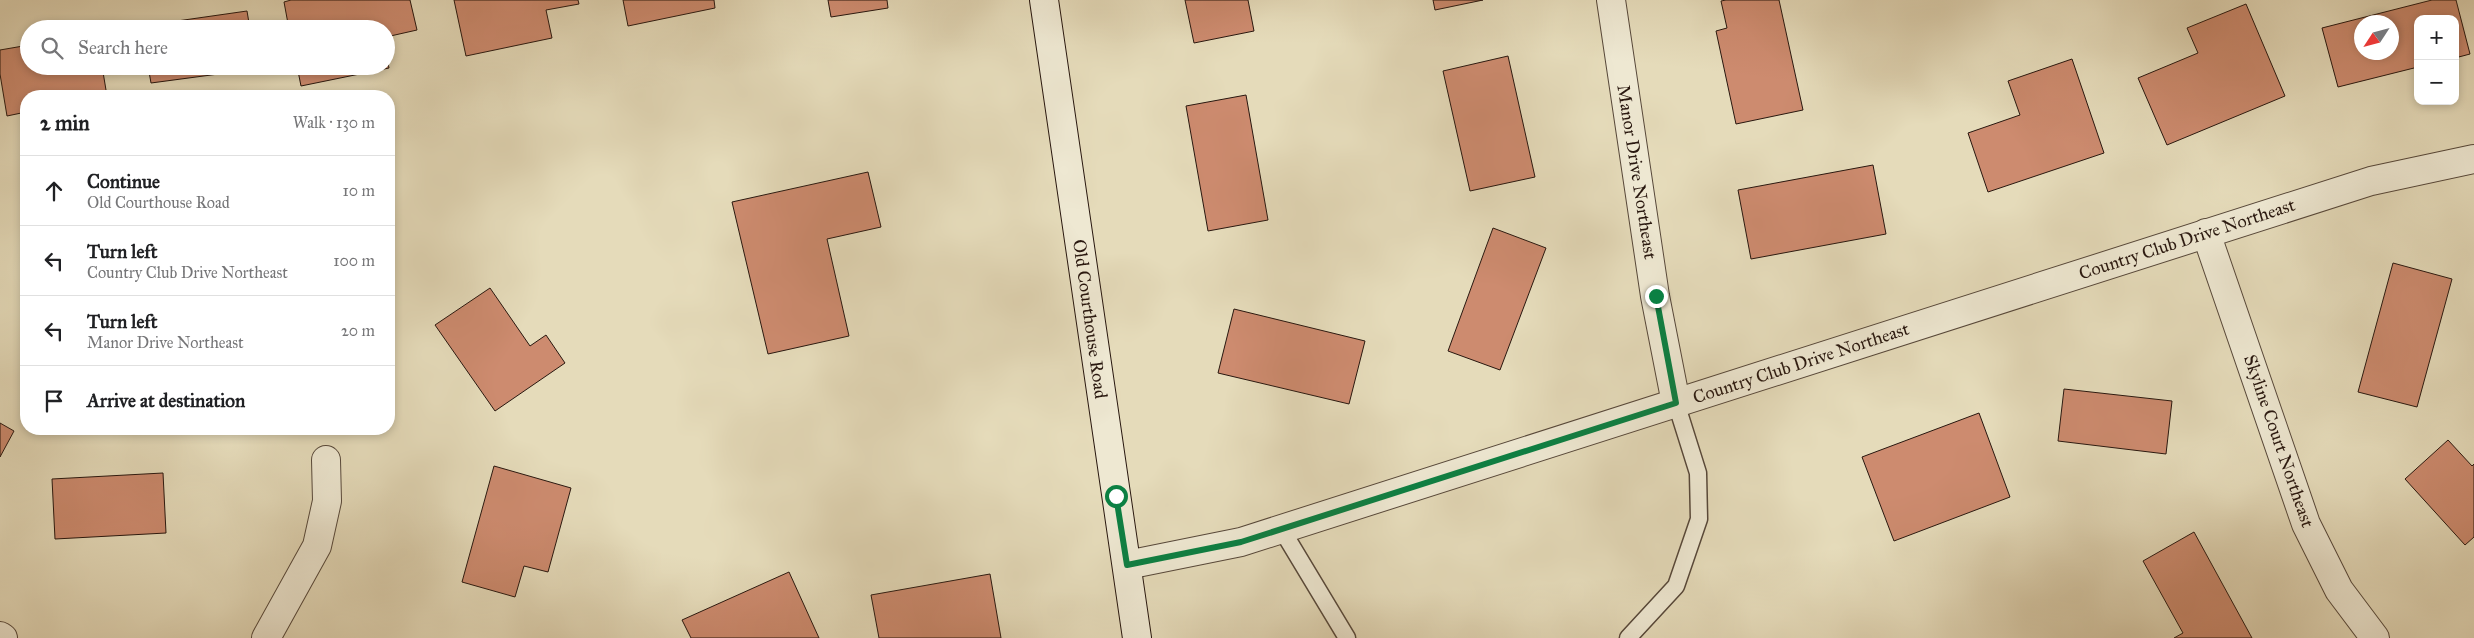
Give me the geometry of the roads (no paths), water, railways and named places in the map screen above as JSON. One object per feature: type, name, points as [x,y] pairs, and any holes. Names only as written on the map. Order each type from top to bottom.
[{"type":"street","name":"Old Courthouse Road","points":[[1044,0],[1137,638]]},
{"type":"street","name":"Manor Drive Northeast","points":[[1611,0],[1656,296],[1676,403]]},
{"type":"street","name":"Country Club Drive Northeast","points":[[1127,565],[1241,542],[1282,530],[2371,181],[2474,159]]},
{"type":"street","name":"Skyline Court Northeast","points":[[2206,233],[2306,524],[2339,590],[2374,638]]},
{"type":"street","points":[[266,638],[317,546],[327,501],[326,460]]},
{"type":"lane","points":[[1628,638],[1676,586],[1699,519],[1698,473],[1676,403]]},
{"type":"lane","points":[[1282,530],[1347,638]]}]
